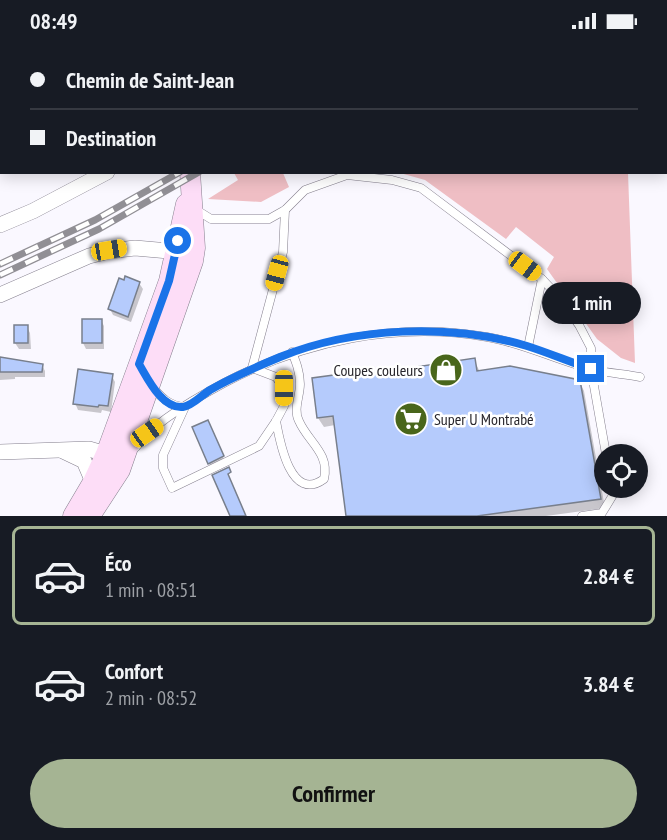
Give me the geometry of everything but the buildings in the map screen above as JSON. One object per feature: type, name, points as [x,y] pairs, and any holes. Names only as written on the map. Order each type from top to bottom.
[{"type":"street","points":[[0,225],[33,211],[103,174]]},
{"type":"street","points":[[73,516],[106,454],[183,243],[193,208],[190,180]]},
{"type":"street","points":[[183,243],[190,180]]},
{"type":"street","points":[[0,295],[89,256],[109,250],[135,248],[170,251],[183,243]]},
{"type":"street","points":[[90,516],[120,470],[193,261],[195,248],[183,243]]},
{"type":"street","points":[[0,452],[89,449],[106,454],[120,470]]},
{"type":"street","points":[[63,451],[84,461],[93,482]]},
{"type":"lane","points":[[193,208],[211,219],[269,219],[285,210],[305,190],[347,175],[392,180],[421,188],[542,279],[579,325],[591,348],[591,369],[604,444]]},
{"type":"lane","points":[[252,368],[283,252],[285,210]]},
{"type":"lane","points":[[183,243],[211,219]]},
{"type":"lane","points":[[528,347],[542,279]]},
{"type":"lane","points":[[120,470],[147,433],[208,391],[252,368],[292,352],[353,338],[393,332],[444,332],[488,337],[528,347],[591,369],[640,377]]},
{"type":"lane","points":[[276,421],[283,455],[293,473],[301,482],[309,485],[324,479],[326,468],[320,451],[298,420],[300,384],[298,366],[292,352]]},
{"type":"lane","points":[[139,364],[161,398],[177,406],[185,407]]},
{"type":"lane","points":[[185,407],[163,455],[163,468],[172,488],[259,446],[276,421],[284,406],[284,388],[276,377],[252,368]]},
{"type":"lane","points":[[582,516],[602,513],[611,498]]},
{"type":"shaded area","points":[[235,174],[283,174],[289,187],[261,202],[208,199],[238,180]]},
{"type":"shaded area","points":[[404,174],[628,174],[635,363],[621,358],[597,339],[547,269],[554,257],[516,227],[506,239],[425,180]]},
{"type":"railway","points":[[0,264],[95,220],[176,174]]},
{"type":"railway","points":[[0,275],[99,229],[195,174]]},
{"type":"place","name":"Coupes couleurs","points":[[446,370]]},
{"type":"place","name":"Super U Montrabé","points":[[411,419]]},
{"type":"route","points":[[178,241],[169,281],[139,364],[161,398],[177,406],[185,407],[208,391],[252,368],[292,352],[353,338],[393,332],[444,332],[488,337],[528,347],[591,369]]}]
